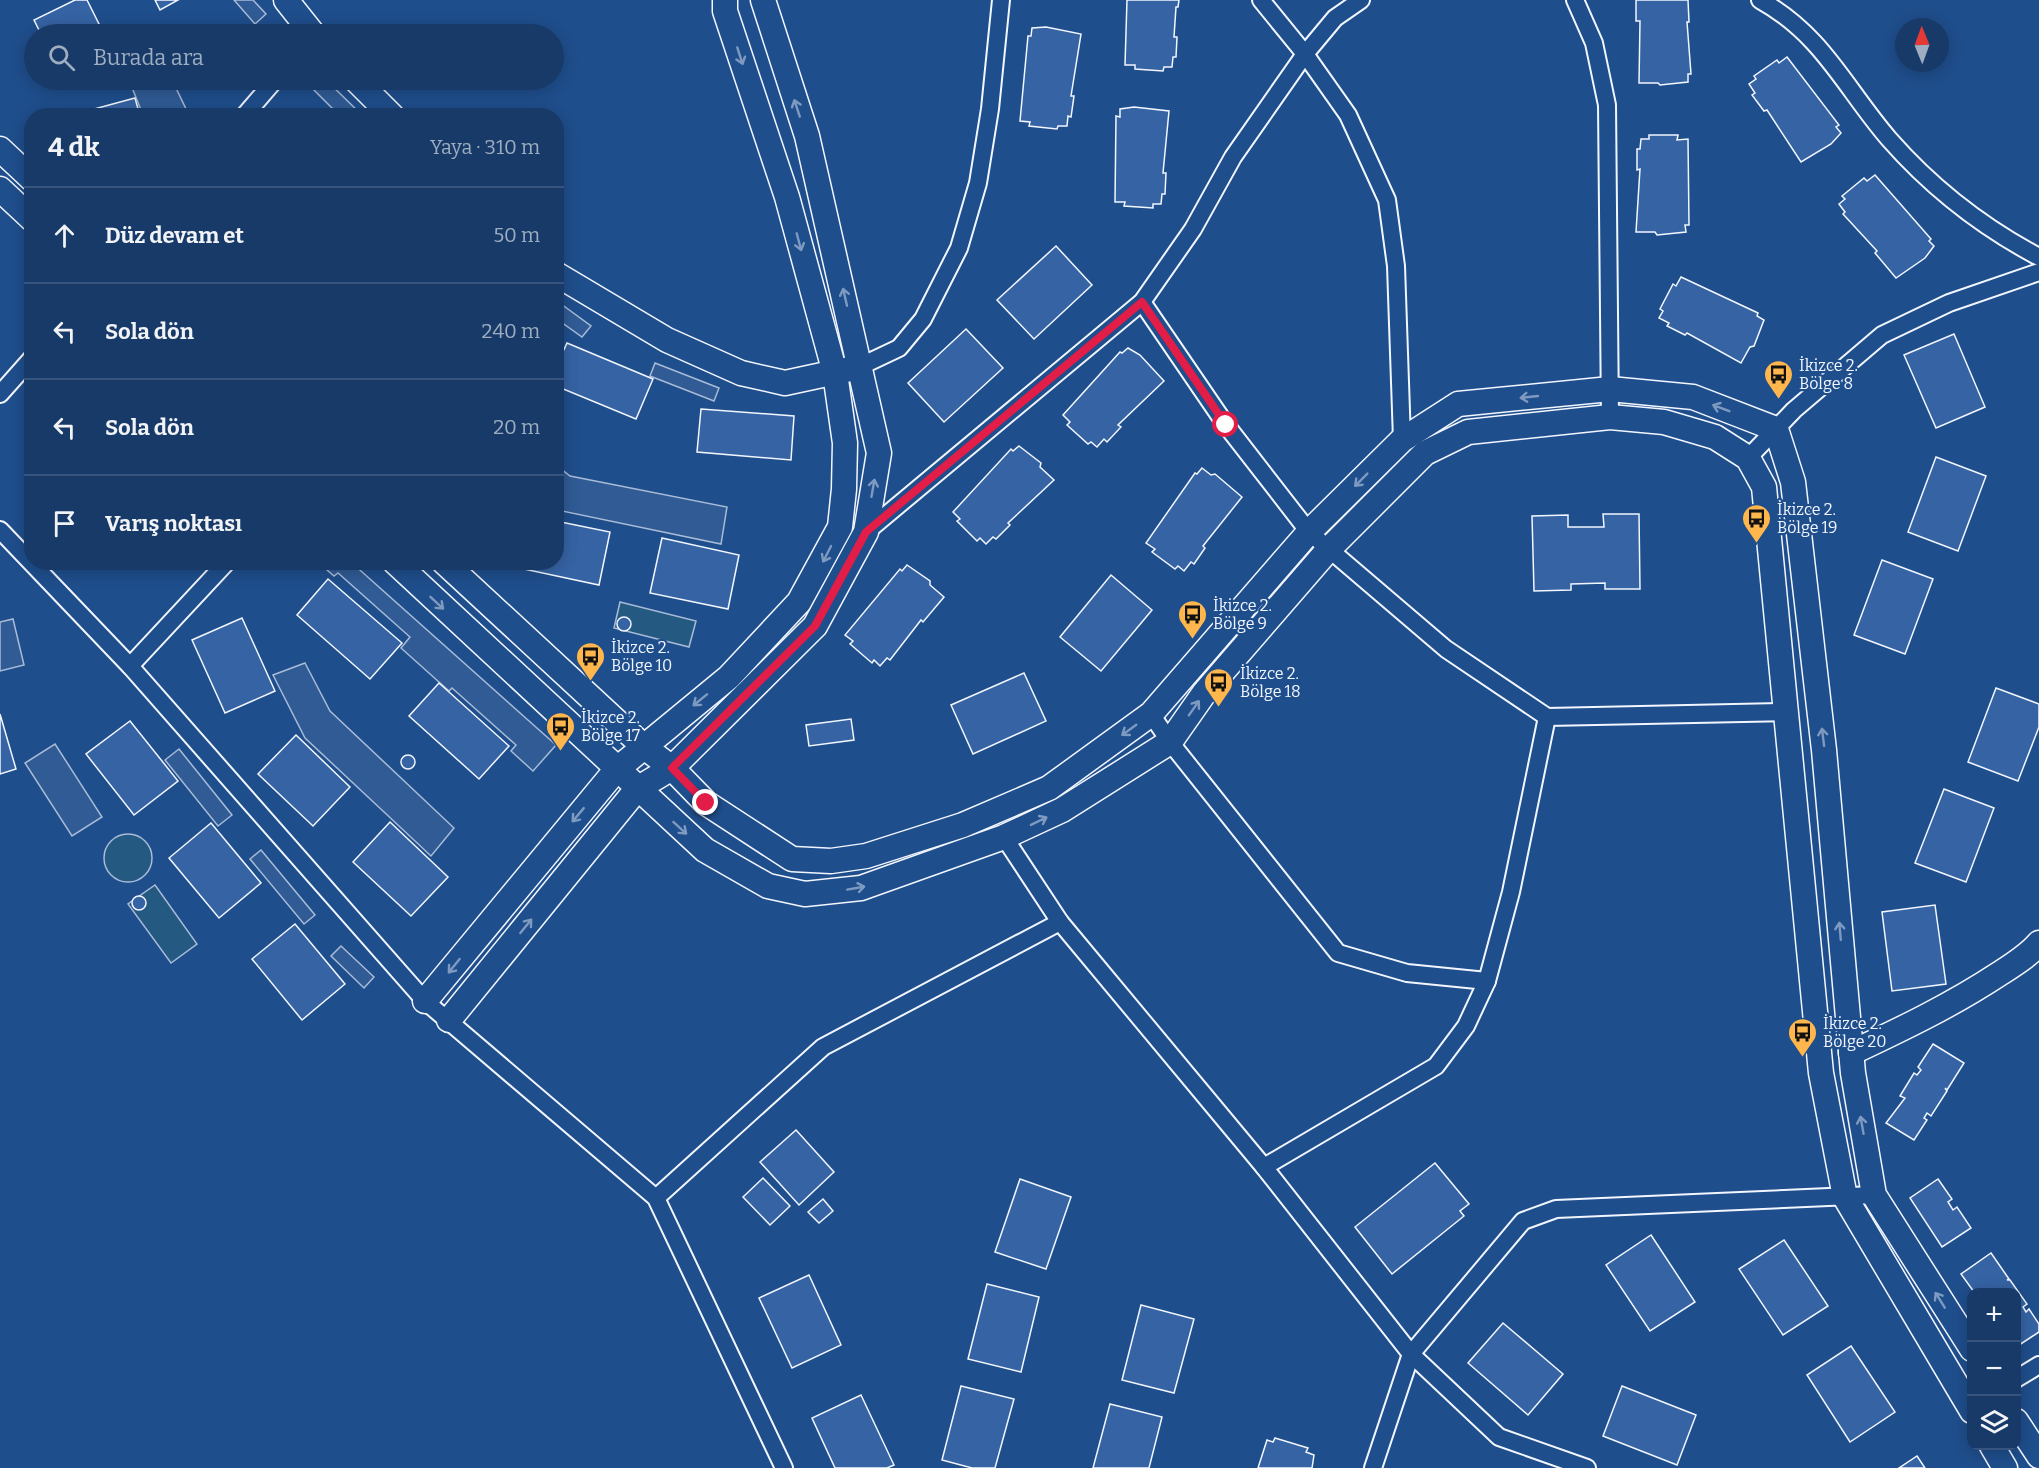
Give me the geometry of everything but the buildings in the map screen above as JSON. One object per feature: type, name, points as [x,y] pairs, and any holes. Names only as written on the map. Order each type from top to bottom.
[{"type":"main road","points":[[286,0],[305,24]]},
{"type":"main road","points":[[425,1001],[616,770],[729,677],[799,602],[840,527],[845,443],[835,373],[787,197],[725,10],[725,0]]},
{"type":"main road","points":[[449,1020],[637,789],[672,768],[815,626],[866,532],[879,453],[807,136],[763,0]]},
{"type":"main road","points":[[366,90],[384,108]]},
{"type":"main road","points":[[0,148],[24,171]]},
{"type":"main road","points":[[0,189],[24,212]]},
{"type":"main road","points":[[564,279],[667,340],[741,374],[785,383],[861,366]]},
{"type":"main road","points":[[453,570],[643,746],[672,768],[706,803],[792,859],[831,861],[867,856],[963,825],[1049,788],[1151,714],[1309,532],[1402,440],[1458,404],[1610,389],[1692,397],[1776,429],[1793,482],[1824,750],[1851,1053],[1874,1195],[1967,1343]]},
{"type":"main road","points":[[404,570],[616,770],[705,850],[768,886],[805,894],[861,888],[1004,837],[1062,810],[1170,742],[1205,692],[1328,550],[1425,453],[1468,432],[1610,417],[1664,422],[1715,437],[1748,458],[1764,488],[1821,1073],[1845,1197],[1967,1404]]},
{"type":"main road","points":[[1851,1053],[1918,1021],[1981,986],[2031,953],[2039,943]]},
{"type":"main road","points":[[2021,1428],[2039,1456]]},
{"type":"main road","points":[[1994,1450],[2005,1468]]},
{"type":"street","points":[[861,366],[899,348],[923,319],[959,248],[978,183],[990,109],[1001,0]]},
{"type":"street","points":[[1261,0],[1305,54],[1348,115],[1387,200],[1396,266],[1402,440]]},
{"type":"street","points":[[866,532],[1142,302],[1193,230],[1233,157],[1305,54],[1335,18],[1361,0]]},
{"type":"street","points":[[1575,0],[1593,43],[1607,105],[1610,417]]},
{"type":"street","points":[[1760,0],[1785,14],[1829,57],[1889,139],[1957,206],[2006,240],[2039,257]]},
{"type":"street","points":[[251,108],[266,90]]},
{"type":"street","points":[[1748,458],[1776,429],[1882,335],[1949,303],[2039,272]]},
{"type":"street","points":[[1142,302],[1226,425],[1309,532],[1446,649],[1547,717],[1786,712]]},
{"type":"street","points":[[0,394],[24,367]]},
{"type":"street","points":[[0,530],[24,555]]},
{"type":"street","points":[[38,570],[130,666],[425,1001],[656,1198],[784,1468]]},
{"type":"street","points":[[130,666],[220,570]]},
{"type":"street","points":[[1151,714],[1170,742],[1338,953],[1407,973],[1487,981]]},
{"type":"street","points":[[1264,1167],[1436,1066],[1466,1026],[1487,981],[1511,892],[1547,717]]},
{"type":"street","points":[[1004,837],[1060,922],[1264,1167],[1411,1354],[1499,1437],[1587,1468]]},
{"type":"street","points":[[656,1198],[823,1047],[1060,922]]},
{"type":"street","points":[[1373,1468],[1411,1354],[1523,1221],[1556,1209],[1874,1195]]},
{"type":"street","points":[[2021,1376],[2039,1365]]},
{"type":"shaded area","points":[[234,0],[253,0],[266,14],[255,24]]},
{"type":"shaded area","points":[[133,90],[177,90],[186,108],[140,108]]},
{"type":"shaded area","points":[[314,90],[336,90],[355,108],[332,108]]},
{"type":"shaded area","points":[[564,306],[591,326],[582,337],[564,324]]},
{"type":"shaded area","points":[[655,363],[719,388],[714,401],[650,376]]},
{"type":"shaded area","points":[[564,471],[570,476],[727,507],[721,544],[564,511]]},
{"type":"shaded area","points":[[327,570],[360,570],[556,745],[533,771],[511,751],[516,745],[452,688],[449,691],[401,648],[410,637],[338,573],[334,576]]},
{"type":"shaded area","points":[[620,602],[696,621],[689,647],[614,628]]},
{"type":"shaded area","points":[[13,619],[24,665],[0,671],[0,622]]},
{"type":"shaded area","points":[[305,663],[330,711],[454,828],[431,856],[305,738],[273,675]]},
{"type":"shaded area","points":[[55,744],[102,817],[72,836],[25,763]]},
{"type":"shaded area","points":[[179,749],[232,815],[218,826],[165,760]]},
{"type":"shaded area","points":[[123,834],[133,834],[145,841],[152,853],[152,863],[145,875],[133,882],[123,882],[108,871],[104,863],[104,853],[115,838]]},
{"type":"shaded area","points":[[261,850],[315,915],[304,924],[250,859]]},
{"type":"shaded area","points":[[155,885],[197,944],[171,963],[128,904]]},
{"type":"shaded area","points":[[341,946],[374,977],[364,988],[331,956]]},
{"type":"place","name":"İkizce 2. Bölge 8","points":[[1778,400]]},
{"type":"place","name":"İkizce 2. Bölge 19","points":[[1756,544]]},
{"type":"place","name":"İkizce 2. Bölge 9","points":[[1192,640]]},
{"type":"place","name":"İkizce 2. Bölge 10","points":[[590,682]]},
{"type":"place","name":"İkizce 2. Bölge 18","points":[[1219,708]]},
{"type":"place","name":"İkizce 2. Bölge 17","points":[[560,752]]},
{"type":"place","name":"İkizce 2. Bölge 20","points":[[1802,1058]]},
{"type":"route","points":[[706,803],[672,768],[815,626],[866,532],[1142,302],[1226,425]]}]
